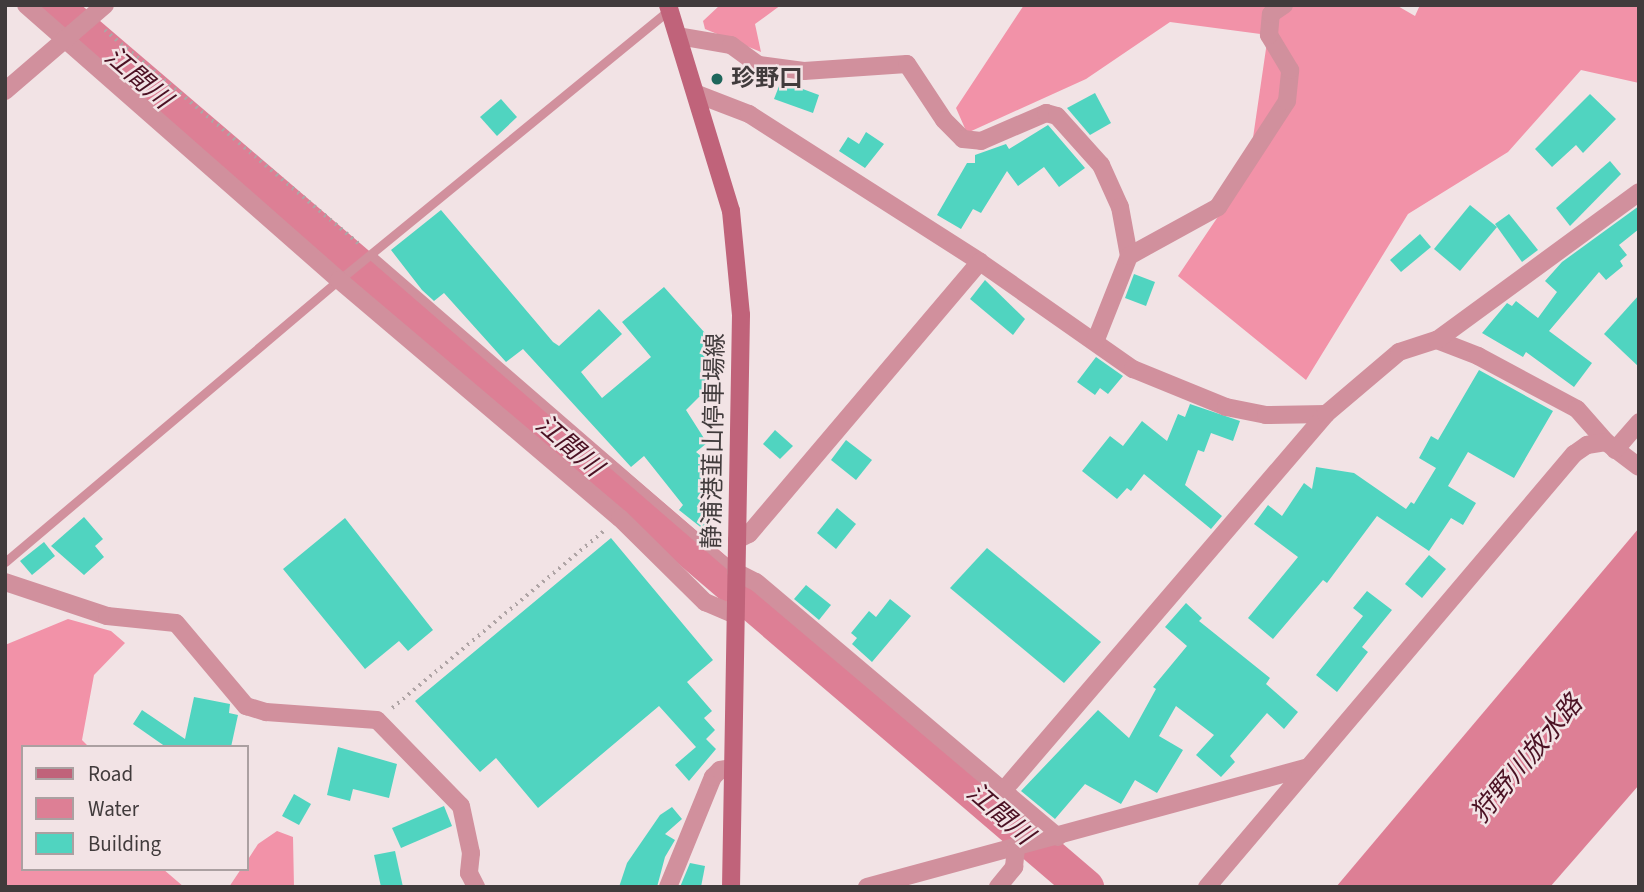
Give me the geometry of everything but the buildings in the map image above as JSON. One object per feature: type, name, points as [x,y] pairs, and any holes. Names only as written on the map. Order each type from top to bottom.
[{"type":"main road","name":"静浦港韮山停車場線","points":[[669,7],[731,211],[741,315],[731,887]]},
{"type":"street","points":[[26,5],[70,36],[620,518],[705,602],[735,608]]},
{"type":"street","points":[[5,91],[105,5]]},
{"type":"street","points":[[1129,256],[1218,207],[1287,101],[1290,70],[1269,35],[1271,14],[1284,5]]},
{"type":"street","points":[[678,36],[731,45],[759,65],[804,71],[907,64],[944,120],[963,139],[981,141],[1046,113],[1056,116],[1101,165],[1120,207],[1129,256],[1095,342]]},
{"type":"street","points":[[697,94],[749,114],[980,262],[1133,369],[1226,407],[1266,415],[1326,414]]},
{"type":"street","points":[[1003,791],[1326,414],[1399,352],[1437,340],[1639,192]]},
{"type":"street","points":[[737,540],[749,534],[980,262]]},
{"type":"street","points":[[1437,340],[1478,356],[1577,410],[1622,454]]},
{"type":"street","points":[[1622,454],[1639,422]]},
{"type":"street","points":[[1207,887],[1573,454],[1587,445],[1622,454]]},
{"type":"street","points":[[736,572],[756,582],[1003,791],[1054,838]]},
{"type":"street","points":[[5,582],[107,616],[176,623],[246,706],[266,712],[377,720],[461,806],[471,853],[469,873],[476,887]]},
{"type":"street","points":[[867,887],[1016,849],[1308,767]]},
{"type":"street","points":[[668,887],[712,777],[720,769],[733,768]]},
{"type":"street","points":[[998,887],[1014,867],[1016,849]]},
{"type":"lane","points":[[5,562],[343,276],[669,7]]},
{"type":"lane","points":[[368,258],[736,572]]},
{"type":"path","points":[[90,18],[368,258]]},
{"type":"path","points":[[377,720],[620,518]]},
{"type":"shaded area","points":[[720,5],[781,5],[755,24],[761,52],[705,29],[703,21]]},
{"type":"shaded area","points":[[1024,5],[1396,5],[1415,16],[1420,5],[1639,5],[1639,83],[1581,70],[1508,152],[1408,214],[1306,380],[1178,276],[1248,172],[1268,35],[1170,22],[1086,79],[967,133],[956,108]]},
{"type":"shaded area","points":[[68,619],[111,631],[125,643],[94,675],[82,740],[87,745],[21,745],[21,871],[165,871],[184,887],[5,887],[5,645]]},
{"type":"shaded area","points":[[277,831],[293,837],[294,887],[229,887],[240,871],[248,871],[248,859],[258,844]]},
{"type":"water","name":"狩野川放水路","points":[[1639,528],[1639,785],[1550,887],[1336,887]]},
{"type":"waterway","name":"江間川","points":[[53,5],[1085,887]]},
{"type":"place","name":"珍野口","points":[[717,79]]}]
